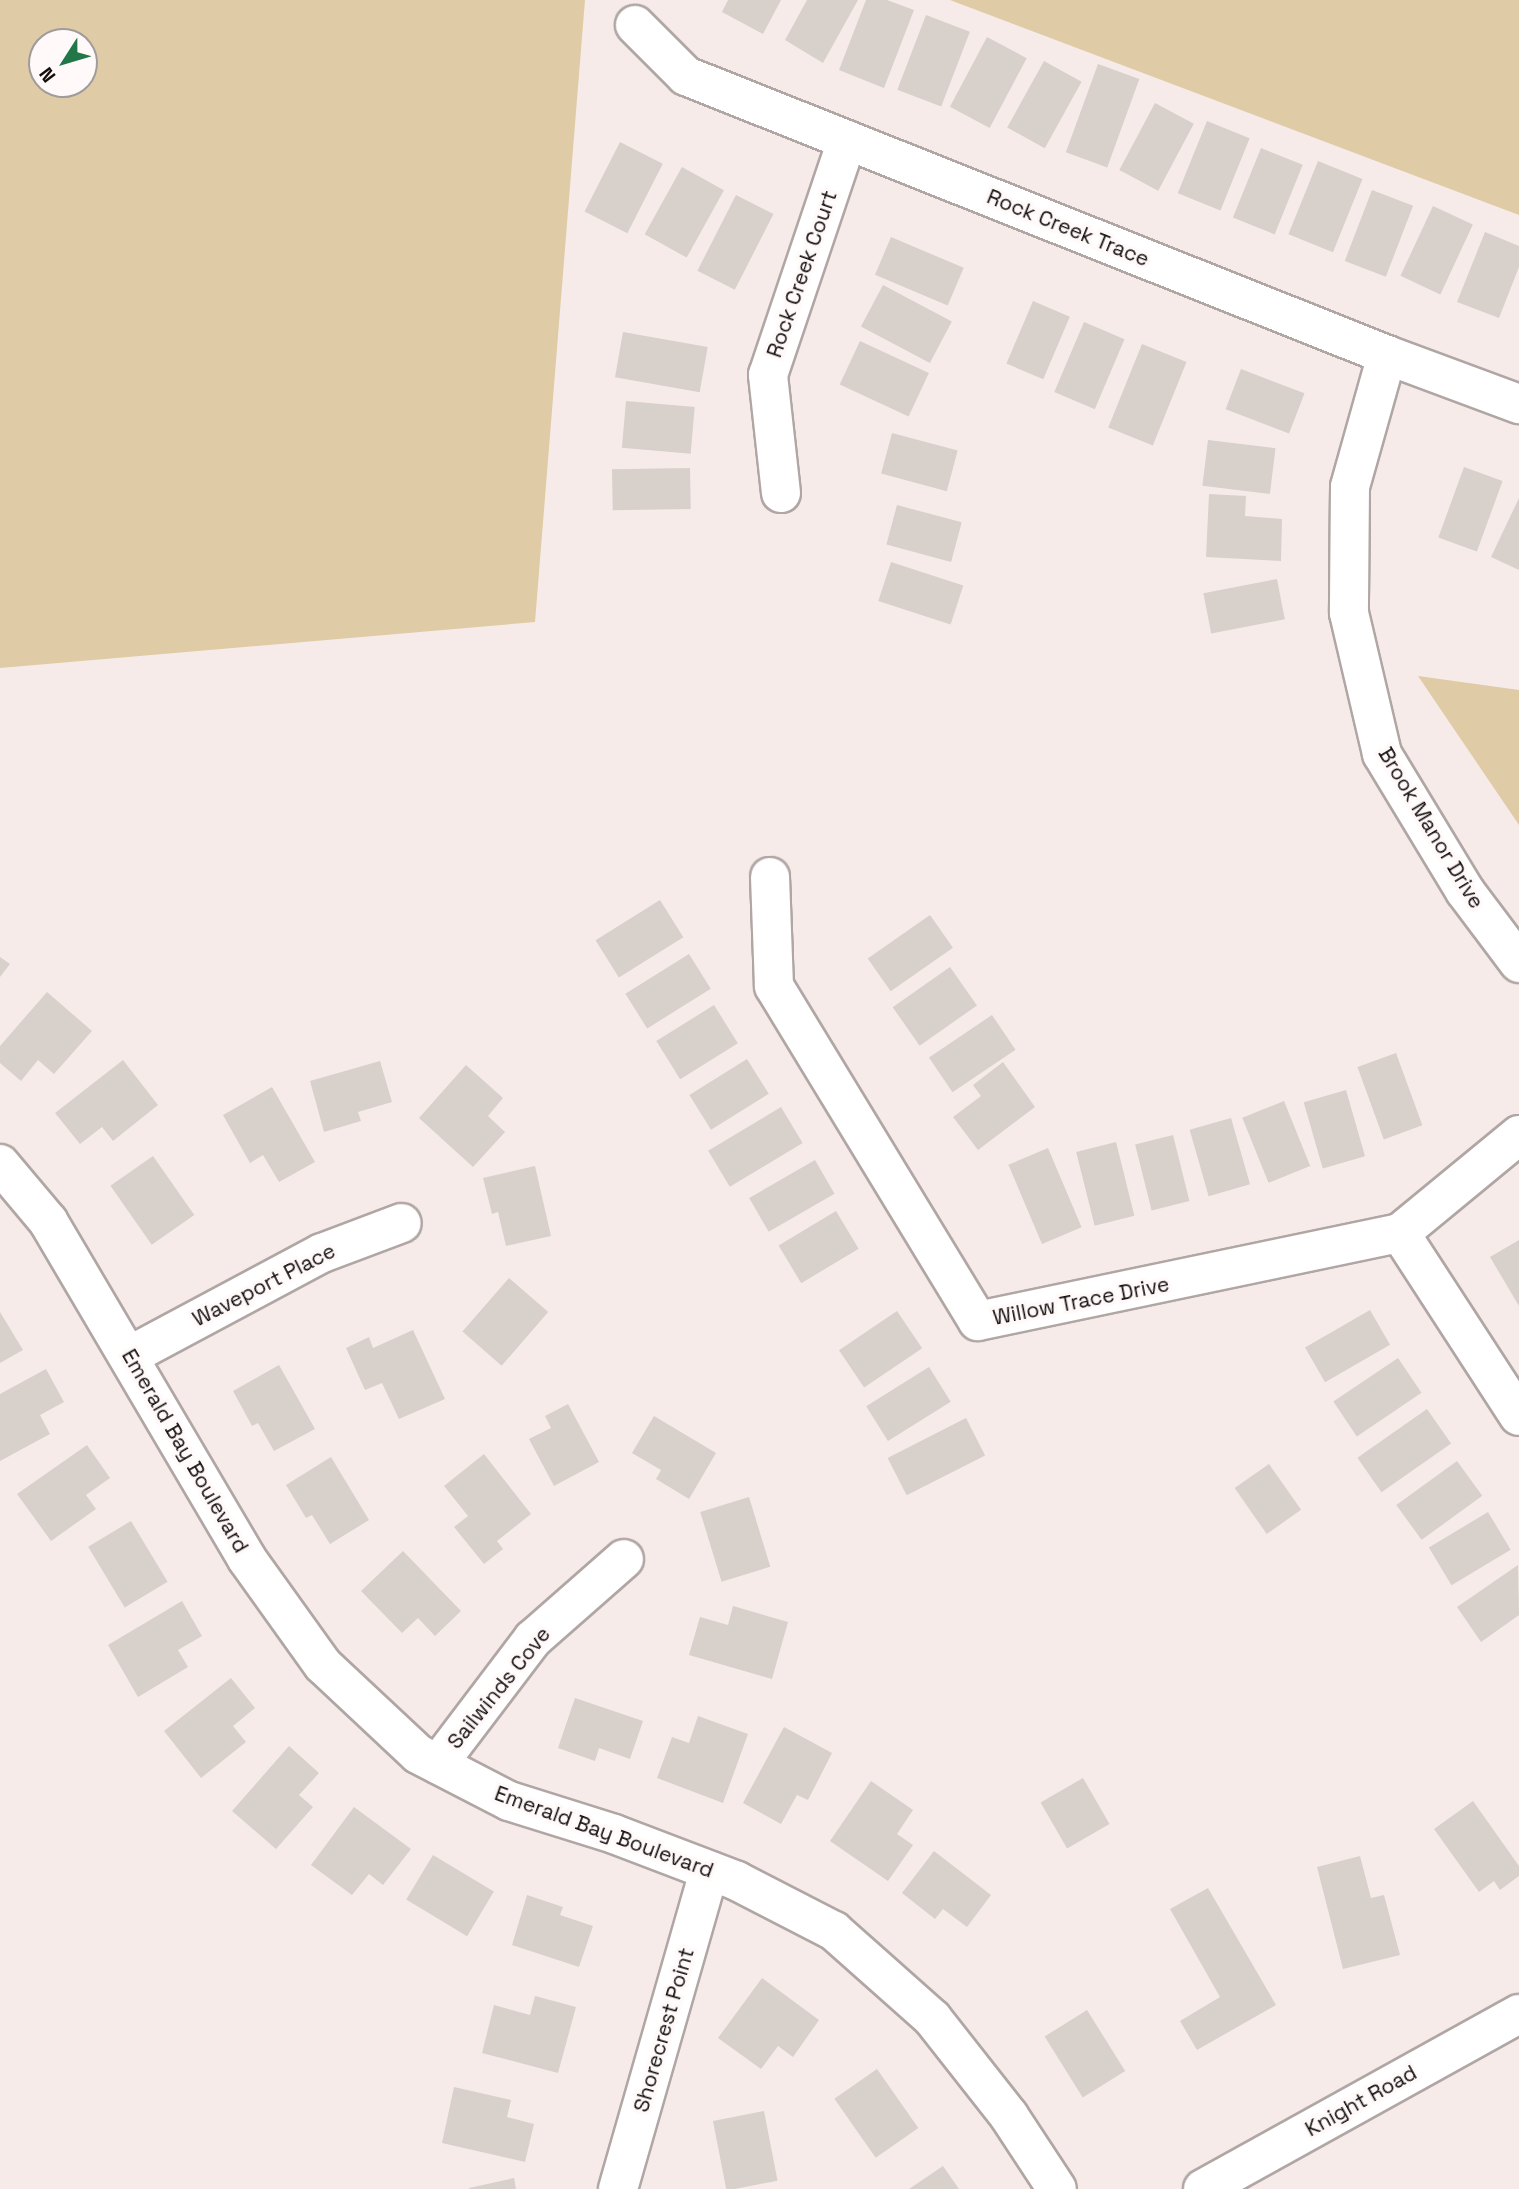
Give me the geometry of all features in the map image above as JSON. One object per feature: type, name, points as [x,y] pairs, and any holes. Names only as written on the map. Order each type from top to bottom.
[{"type":"street","name":"Rock Creek Trace","points":[[635,24],[686,76],[1387,355],[1519,404]]},
{"type":"street","name":"Rock Creek Court","points":[[781,493],[768,375],[847,140]]},
{"type":"street","name":"Brook Manor Drive","points":[[1387,355],[1350,487],[1349,613],[1382,754],[1465,891],[1519,963]]},
{"type":"street","name":"Willow Trace Drive","points":[[770,877],[774,986],[978,1321],[1400,1233],[1519,1135]]},
{"type":"street","name":"Emerald Bay Boulevard","points":[[0,1164],[48,1221],[247,1559],[323,1665],[418,1754],[509,1801],[614,1834],[737,1881],[834,1931],[932,2018],[1009,2116],[1057,2189]]},
{"type":"street","name":"Waveport Place","points":[[129,1356],[322,1253],[402,1223]]},
{"type":"street","points":[[1400,1233],[1519,1416]]},
{"type":"street","name":"Sailwinds Cove","points":[[438,1764],[533,1639],[624,1559]]},
{"type":"street","name":"Shorecrest Point","points":[[618,2189],[709,1871]]},
{"type":"street","name":"Knight Road","points":[[1203,2189],[1519,2014]]},
{"type":"shaded area","points":[[0,0],[585,0],[535,622],[0,668]]},
{"type":"shaded area","points":[[950,0],[1519,0],[1519,215]]},
{"type":"shaded area","points":[[1418,676],[1519,690],[1519,825]]},
{"type":"building","points":[[728,0],[781,0],[763,34],[722,12]]},
{"type":"building","points":[[807,0],[858,0],[823,63],[785,40]]},
{"type":"building","points":[[866,0],[887,0],[914,10],[884,88],[839,70]]},
{"type":"building","points":[[926,15],[970,32],[941,107],[897,90]]},
{"type":"building","points":[[987,37],[1027,58],[990,128],[950,107]]},
{"type":"building","points":[[1044,61],[1082,82],[1045,148],[1007,127]]},
{"type":"building","points":[[1098,64],[1139,79],[1107,167],[1066,152]]},
{"type":"building","points":[[1155,103],[1194,124],[1158,191],[1119,170]]},
{"type":"building","points":[[1207,121],[1250,138],[1220,211],[1178,193]]},
{"type":"building","points":[[620,142],[663,164],[627,233],[585,211]]},
{"type":"building","points":[[1261,148],[1303,165],[1275,234],[1233,218]]},
{"type":"building","points":[[1318,161],[1363,179],[1333,252],[1288,234]]},
{"type":"building","points":[[682,167],[724,190],[687,258],[645,234]]},
{"type":"building","points":[[1372,190],[1413,206],[1386,277],[1345,261]]},
{"type":"building","points":[[736,195],[773,214],[735,290],[697,271]]},
{"type":"building","points":[[1433,206],[1473,225],[1440,294],[1400,276]]},
{"type":"building","points":[[1485,232],[1519,246],[1519,267],[1499,318],[1457,302]]},
{"type":"building","points":[[891,237],[964,268],[948,306],[875,275]]},
{"type":"building","points":[[883,285],[952,322],[930,363],[861,326]]},
{"type":"building","points":[[1033,301],[1070,317],[1043,379],[1006,364]]},
{"type":"building","points":[[1084,322],[1125,339],[1095,409],[1054,392]]},
{"type":"building","points":[[623,332],[708,347],[700,392],[615,377]]},
{"type":"building","points":[[860,341],[929,373],[909,417],[840,385]]},
{"type":"building","points":[[1142,344],[1187,362],[1153,445],[1108,427]]},
{"type":"building","points":[[1241,369],[1304,393],[1289,434],[1226,409]]},
{"type":"building","points":[[626,401],[695,407],[691,454],[622,448]]},
{"type":"building","points":[[892,433],[958,451],[947,491],[881,474]]},
{"type":"building","points":[[1208,440],[1275,448],[1270,494],[1202,486]]},
{"type":"building","points":[[1464,467],[1503,481],[1477,551],[1438,537]]},
{"type":"building","points":[[690,468],[691,509],[613,510],[612,469]]},
{"type":"building","points":[[1209,494],[1246,496],[1245,516],[1282,519],[1281,561],[1206,557]]},
{"type":"building","points":[[1519,498],[1519,570],[1491,557]]},
{"type":"building","points":[[897,505],[962,522],[951,562],[886,545]]},
{"type":"building","points":[[891,562],[963,585],[951,624],[878,601]]},
{"type":"building","points":[[1277,579],[1285,619],[1211,634],[1203,593]]},
{"type":"building","points":[[660,900],[683,937],[619,978],[596,940]]},
{"type":"building","points":[[930,915],[953,948],[891,991],[868,959]]},
{"type":"building","points":[[689,954],[711,989],[647,1029],[625,994]]},
{"type":"building","points":[[0,957],[10,964],[0,977]]},
{"type":"building","points":[[950,967],[977,1006],[920,1046],[893,1007]]},
{"type":"building","points":[[47,992],[92,1031],[54,1074],[38,1060],[21,1081],[0,1063],[0,1046]]},
{"type":"building","points":[[714,1005],[738,1043],[680,1079],[656,1041]]},
{"type":"building","points":[[992,1015],[1015,1050],[952,1092],[929,1057]]},
{"type":"building","points":[[1396,1053],[1422,1125],[1384,1139],[1357,1067]]},
{"type":"building","points":[[747,1059],[769,1094],[711,1130],[689,1095]]},
{"type":"building","points":[[123,1060],[158,1105],[113,1141],[102,1127],[80,1144],[55,1113]]},
{"type":"building","points":[[380,1061],[392,1102],[358,1112],[361,1121],[324,1132],[310,1081]]},
{"type":"building","points":[[1003,1062],[1035,1107],[978,1150],[953,1117],[981,1096],[973,1085]]},
{"type":"building","points":[[466,1065],[503,1098],[488,1116],[505,1132],[473,1167],[419,1118]]},
{"type":"building","points":[[272,1087],[315,1162],[279,1182],[263,1155],[250,1163],[223,1115]]},
{"type":"building","points":[[1346,1090],[1365,1156],[1323,1168],[1304,1102]]},
{"type":"building","points":[[1284,1101],[1310,1166],[1268,1183],[1242,1118]]},
{"type":"building","points":[[781,1107],[803,1143],[730,1187],[708,1151]]},
{"type":"building","points":[[1231,1118],[1250,1184],[1209,1196],[1190,1130]]},
{"type":"building","points":[[1173,1135],[1189,1201],[1152,1210],[1135,1144]]},
{"type":"building","points":[[1116,1142],[1134,1216],[1095,1226],[1076,1152]]},
{"type":"building","points":[[1048,1148],[1082,1227],[1042,1244],[1008,1165]]},
{"type":"building","points":[[153,1156],[194,1215],[152,1245],[110,1186]]},
{"type":"building","points":[[815,1160],[834,1194],[769,1232],[749,1198]]},
{"type":"building","points":[[535,1166],[551,1236],[506,1246],[498,1212],[492,1214],[483,1178]]},
{"type":"building","points":[[836,1211],[859,1249],[801,1283],[779,1246]]},
{"type":"building","points":[[1519,1240],[1519,1306],[1490,1257]]},
{"type":"building","points":[[509,1278],[548,1312],[502,1366],[462,1332]]},
{"type":"building","points":[[1370,1310],[1390,1345],[1325,1382],[1305,1348]]},
{"type":"building","points":[[897,1311],[922,1348],[864,1387],[839,1350]]},
{"type":"building","points":[[0,1312],[23,1350],[0,1363]]},
{"type":"building","points":[[413,1330],[445,1399],[399,1419],[382,1383],[365,1390],[346,1348],[369,1337],[373,1348]]},
{"type":"building","points":[[1398,1358],[1421,1393],[1357,1436],[1333,1402]]},
{"type":"building","points":[[279,1365],[315,1429],[274,1451],[258,1423],[252,1426],[233,1391]]},
{"type":"building","points":[[929,1367],[951,1402],[888,1441],[866,1406]]},
{"type":"building","points":[[46,1369],[64,1402],[40,1415],[50,1434],[0,1461],[0,1394]]},
{"type":"building","points":[[568,1404],[599,1462],[554,1486],[529,1439],[551,1428],[545,1416]]},
{"type":"building","points":[[1427,1409],[1451,1443],[1381,1492],[1357,1458]]},
{"type":"building","points":[[654,1416],[716,1453],[689,1499],[656,1479],[661,1470],[632,1453]]},
{"type":"building","points":[[966,1418],[985,1455],[907,1495],[888,1458]]},
{"type":"building","points":[[87,1445],[110,1478],[86,1495],[96,1509],[51,1541],[17,1494]]},
{"type":"building","points":[[484,1454],[531,1514],[497,1541],[503,1549],[484,1564],[454,1527],[468,1516],[444,1486]]},
{"type":"building","points":[[331,1457],[369,1520],[330,1544],[312,1515],[306,1518],[286,1485]]},
{"type":"building","points":[[1457,1461],[1482,1496],[1422,1540],[1396,1505]]},
{"type":"building","points":[[1269,1464],[1301,1510],[1267,1534],[1235,1488]]},
{"type":"building","points":[[749,1497],[770,1567],[722,1582],[700,1512]]},
{"type":"building","points":[[1488,1512],[1511,1550],[1452,1585],[1429,1548]]},
{"type":"building","points":[[131,1521],[168,1582],[125,1608],[88,1547]]},
{"type":"building","points":[[403,1551],[461,1611],[435,1636],[418,1618],[402,1633],[361,1591]]},
{"type":"building","points":[[1518,1565],[1519,1615],[1481,1642],[1457,1607]]},
{"type":"building","points":[[182,1601],[202,1636],[178,1650],[188,1667],[138,1697],[108,1645]]},
{"type":"building","points":[[733,1606],[788,1622],[772,1679],[689,1655],[700,1617],[728,1625]]},
{"type":"building","points":[[231,1678],[255,1708],[233,1726],[246,1742],[201,1778],[164,1731]]},
{"type":"building","points":[[575,1698],[643,1721],[630,1759],[599,1748],[595,1761],[558,1748]]},
{"type":"building","points":[[698,1716],[748,1734],[723,1803],[657,1778],[672,1737],[689,1743]]},
{"type":"building","points":[[784,1727],[832,1753],[808,1800],[797,1795],[781,1824],[743,1803]]},
{"type":"building","points":[[289,1746],[319,1773],[299,1795],[313,1807],[276,1849],[232,1811]]},
{"type":"building","points":[[1083,1778],[1110,1824],[1067,1848],[1041,1802]]},
{"type":"building","points":[[871,1781],[913,1810],[897,1834],[913,1845],[888,1881],[830,1841]]},
{"type":"building","points":[[1473,1801],[1519,1866],[1519,1876],[1500,1890],[1494,1881],[1479,1892],[1434,1829]]},
{"type":"building","points":[[354,1807],[411,1849],[383,1885],[369,1874],[352,1895],[311,1865]]},
{"type":"building","points":[[934,1851],[991,1895],[967,1927],[943,1909],[935,1919],[902,1893]]},
{"type":"building","points":[[433,1855],[494,1892],[467,1936],[406,1900]]},
{"type":"building","points":[[1360,1856],[1371,1898],[1384,1895],[1400,1955],[1343,1969],[1317,1867]]},
{"type":"building","points":[[1208,1888],[1276,2005],[1197,2050],[1180,2021],[1220,1997],[1170,1909]]},
{"type":"building","points":[[527,1895],[563,1907],[560,1915],[593,1926],[579,1967],[512,1945]]},
{"type":"building","points":[[762,1978],[819,2020],[793,2057],[778,2046],[761,2069],[718,2038]]},
{"type":"building","points":[[535,1996],[576,2007],[558,2073],[482,2053],[494,2005],[530,2015]]},
{"type":"building","points":[[1087,2010],[1125,2071],[1083,2098],[1045,2036]]},
{"type":"building","points":[[877,2069],[918,2128],[876,2158],[834,2099]]},
{"type":"building","points":[[454,2087],[511,2100],[507,2117],[534,2124],[525,2162],[442,2143]]},
{"type":"building","points":[[764,2111],[778,2181],[726,2189],[713,2121]]},
{"type":"building","points":[[943,2166],[959,2189],[909,2189]]},
{"type":"building","points":[[514,2178],[516,2189],[469,2189],[469,2188]]}]
